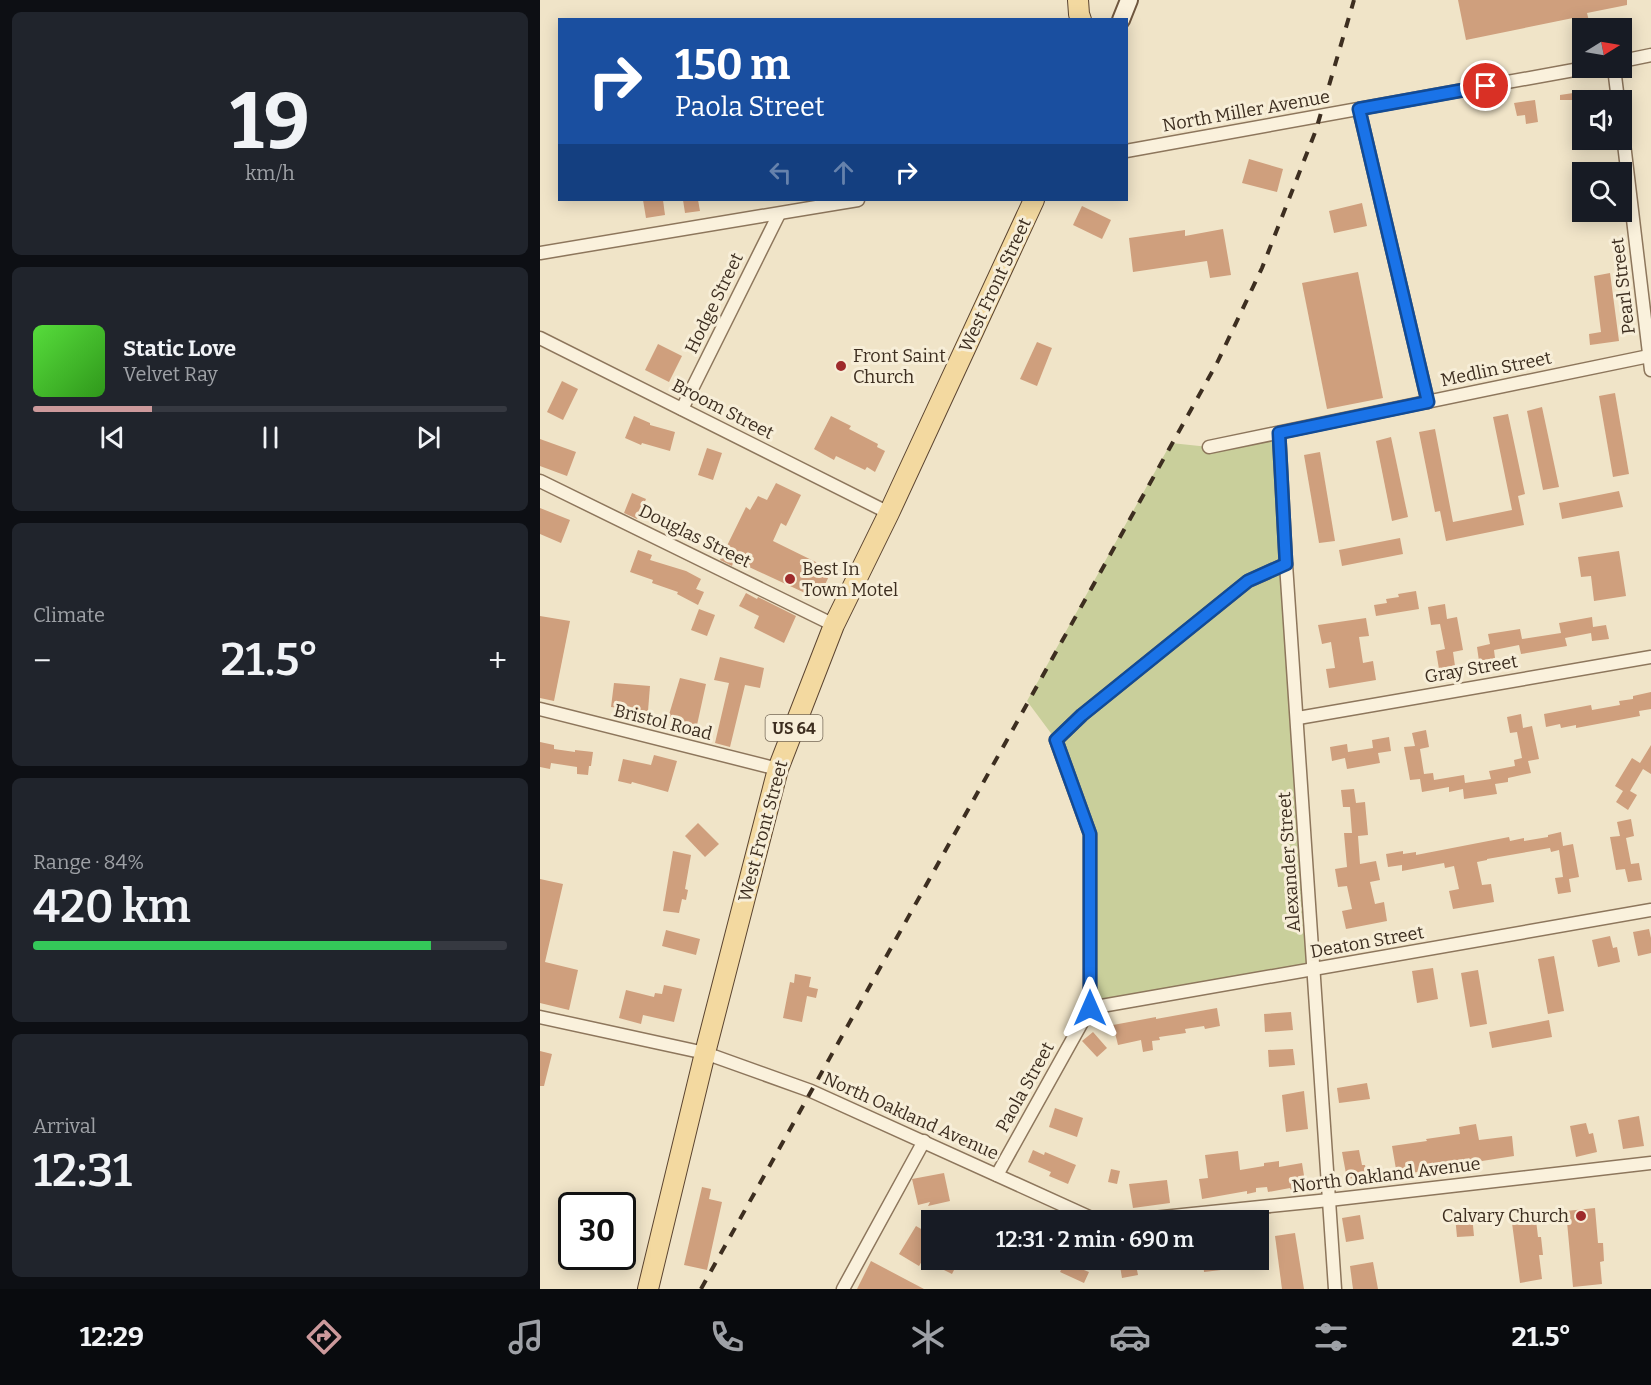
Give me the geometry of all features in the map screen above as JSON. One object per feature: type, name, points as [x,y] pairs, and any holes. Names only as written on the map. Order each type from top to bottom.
[{"type":"main road","points":[[1120,18],[1129,0]]},
{"type":"main road","name":"West Front Street","points":[[648,1289],[705,1053],[778,769],[834,625],[890,513],[1034,201]]},
{"type":"street","points":[[1632,59],[1651,55]]},
{"type":"street","name":"North Miller Avenue","points":[[1128,152],[1572,70]]},
{"type":"street","points":[[1359,109],[1428,402]]},
{"type":"street","name":"Pearl Street","points":[[1625,150],[1651,370]]},
{"type":"street","points":[[540,253],[852,201]]},
{"type":"street","name":"Hodge Street","points":[[682,409],[779,214]]},
{"type":"street","name":"Broom Street","points":[[540,338],[890,513]]},
{"type":"street","name":"Medlin Street","points":[[1209,447],[1649,356]]},
{"type":"street","name":"Alexander Street","points":[[1279,433],[1335,1289]]},
{"type":"street","name":"Douglas Street","points":[[540,481],[834,625]]},
{"type":"street","name":"Paola Street","points":[[997,1174],[1090,1008],[1090,834],[1056,740],[1082,715],[1248,581],[1286,564]]},
{"type":"street","name":"Gray Street","points":[[1298,718],[1651,657]]},
{"type":"street","name":"Bristol Road","points":[[540,710],[778,769]]},
{"type":"street","name":"Deaton Street","points":[[1090,1008],[1651,910]]},
{"type":"street","name":"North Oakland Avenue","points":[[540,1017],[705,1053],[811,1091],[1074,1210]]},
{"type":"street","points":[[843,1289],[924,1141]]},
{"type":"street","name":"North Oakland Avenue","points":[[1231,1210],[1651,1162]]},
{"type":"green space","points":[[1279,433],[1314,970],[1090,1008],[1090,834],[1056,740],[1027,701],[1171,443],[1209,447]]},
{"type":"building","points":[[1458,0],[1627,0],[1627,5],[1587,13],[1588,18],[1572,18],[1466,40]]},
{"type":"building","points":[[1572,93],[1572,100],[1560,100],[1560,95]]},
{"type":"building","points":[[1535,100],[1538,122],[1526,124],[1525,115],[1517,116],[1514,103]]},
{"type":"building","points":[[1249,159],[1283,169],[1277,192],[1242,183]]},
{"type":"building","points":[[643,201],[663,201],[665,215],[646,218]]},
{"type":"building","points":[[683,201],[698,201],[700,211],[685,213]]},
{"type":"building","points":[[1362,203],[1367,226],[1334,233],[1329,211]]},
{"type":"building","points":[[1082,206],[1111,220],[1102,239],[1073,225]]},
{"type":"building","points":[[1223,229],[1231,275],[1210,278],[1207,261],[1133,272],[1129,238],[1185,230],[1185,236]]},
{"type":"building","points":[[1358,272],[1383,398],[1327,409],[1302,283]]},
{"type":"building","points":[[1610,273],[1619,341],[1590,345],[1589,334],[1601,332],[1594,276]]},
{"type":"building","points":[[1037,342],[1052,348],[1037,386],[1020,379]]},
{"type":"building","points":[[658,344],[682,356],[669,382],[645,370]]},
{"type":"building","points":[[562,381],[578,389],[563,420],[547,412]]},
{"type":"building","points":[[1615,393],[1629,474],[1613,477],[1599,396]]},
{"type":"building","points":[[1542,407],[1559,487],[1543,490],[1527,411]]},
{"type":"building","points":[[1508,414],[1525,494],[1518,496],[1524,525],[1446,541],[1440,511],[1435,512],[1419,432],[1435,429],[1453,522],[1512,510],[1493,417]]},
{"type":"building","points":[[634,416],[650,425],[675,432],[670,451],[642,443],[641,445],[625,438]]},
{"type":"building","points":[[831,416],[851,426],[849,429],[878,444],[877,447],[885,451],[875,472],[867,467],[865,470],[836,456],[834,460],[814,449]]},
{"type":"building","points":[[1391,437],[1408,517],[1392,521],[1376,441]]},
{"type":"building","points":[[540,439],[576,452],[567,476],[540,466]]},
{"type":"building","points":[[707,448],[722,453],[713,480],[698,475]]},
{"type":"building","points":[[1320,452],[1335,541],[1319,543],[1304,455]]},
{"type":"building","points":[[776,483],[801,495],[786,526],[781,523],[773,541],[832,570],[818,599],[734,560],[732,566],[720,560],[746,507],[750,510],[758,496],[767,500]]},
{"type":"building","points":[[1619,491],[1623,507],[1562,519],[1559,503]]},
{"type":"building","points":[[632,493],[646,499],[637,519],[624,513]]},
{"type":"building","points":[[540,508],[570,520],[561,543],[540,534]]},
{"type":"building","points":[[1400,538],[1403,554],[1342,566],[1339,550]]},
{"type":"building","points":[[638,550],[652,555],[650,560],[686,571],[701,579],[696,589],[704,592],[698,605],[677,594],[678,592],[630,572]]},
{"type":"building","points":[[1619,551],[1626,596],[1594,601],[1591,576],[1581,577],[1578,557]]},
{"type":"building","points":[[1416,591],[1419,609],[1376,616],[1374,605],[1387,603],[1386,599],[1399,597],[1398,594]]},
{"type":"building","points":[[746,593],[796,616],[784,643],[754,628],[759,616],[739,606]]},
{"type":"building","points":[[1445,604],[1447,619],[1457,617],[1463,650],[1453,652],[1455,666],[1439,669],[1436,651],[1445,649],[1440,624],[1431,625],[1428,607]]},
{"type":"building","points":[[699,609],[715,615],[707,636],[691,630]]},
{"type":"building","points":[[540,616],[570,621],[554,701],[540,698]]},
{"type":"building","points":[[1592,617],[1593,627],[1606,625],[1609,639],[1592,641],[1591,633],[1565,638],[1567,646],[1521,654],[1519,645],[1494,650],[1495,658],[1479,661],[1477,647],[1490,644],[1488,634],[1520,629],[1522,639],[1561,633],[1559,623]]},
{"type":"building","points":[[1366,618],[1369,636],[1359,637],[1363,663],[1373,661],[1376,680],[1329,688],[1326,669],[1335,668],[1331,642],[1322,644],[1318,625]]},
{"type":"building","points":[[720,657],[764,668],[760,688],[745,685],[730,747],[715,743],[729,683],[714,680]]},
{"type":"building","points":[[680,678],[706,684],[697,725],[668,718]]},
{"type":"building","points":[[614,683],[650,686],[648,711],[611,707]]},
{"type":"building","points":[[1651,692],[1651,709],[1639,711],[1640,716],[1576,728],[1576,725],[1561,728],[1560,724],[1546,727],[1544,714],[1591,705],[1592,710],[1620,705],[1619,701],[1633,699],[1633,696]]},
{"type":"building","points":[[1521,714],[1523,728],[1532,726],[1539,759],[1528,761],[1531,773],[1508,778],[1508,782],[1495,784],[1497,794],[1464,799],[1463,789],[1449,792],[1449,787],[1422,792],[1420,779],[1410,780],[1404,747],[1415,746],[1412,733],[1426,730],[1429,747],[1420,749],[1424,774],[1433,773],[1434,780],[1464,775],[1465,783],[1491,779],[1489,771],[1515,766],[1514,760],[1522,758],[1517,732],[1510,733],[1507,717]]},
{"type":"building","points":[[1389,737],[1391,751],[1378,753],[1380,763],[1347,769],[1345,758],[1332,761],[1330,747],[1347,744],[1348,752],[1373,748],[1372,740]]},
{"type":"building","points":[[540,742],[554,745],[554,749],[593,752],[588,775],[577,774],[577,767],[551,763],[550,769],[540,767]]},
{"type":"building","points":[[1651,745],[1651,774],[1643,769],[1630,791],[1637,795],[1628,810],[1616,802],[1623,791],[1615,786],[1632,758],[1640,763]]},
{"type":"building","points":[[654,755],[677,761],[668,792],[632,782],[631,784],[618,781],[623,759],[651,765]]},
{"type":"building","points":[[1354,789],[1356,803],[1365,802],[1368,835],[1358,836],[1360,864],[1376,861],[1380,880],[1370,882],[1375,904],[1384,902],[1387,921],[1346,929],[1342,911],[1352,909],[1347,886],[1338,887],[1335,869],[1347,867],[1344,833],[1352,833],[1350,807],[1343,807],[1341,790]]},
{"type":"building","points":[[1631,819],[1634,836],[1626,838],[1631,864],[1639,863],[1642,880],[1628,882],[1625,869],[1616,870],[1610,837],[1620,836],[1617,822]]},
{"type":"building","points":[[698,823],[719,844],[705,857],[685,836]]},
{"type":"building","points":[[1561,832],[1563,846],[1573,844],[1579,877],[1569,879],[1571,892],[1558,894],[1555,878],[1563,877],[1559,850],[1551,852],[1550,848],[1477,862],[1482,885],[1491,884],[1494,902],[1453,909],[1449,891],[1459,889],[1454,866],[1445,868],[1444,863],[1402,871],[1402,865],[1388,867],[1386,854],[1403,851],[1403,854],[1416,852],[1416,855],[1509,837],[1510,841],[1524,838],[1524,841]]},
{"type":"building","points":[[673,851],[691,855],[685,889],[688,890],[686,900],[682,899],[679,913],[663,911]]},
{"type":"building","points":[[540,879],[563,884],[545,962],[578,970],[569,1010],[540,1003]]},
{"type":"building","points":[[1649,929],[1651,953],[1638,956],[1633,932]]},
{"type":"building","points":[[666,930],[700,939],[696,955],[662,946]]},
{"type":"building","points":[[1610,936],[1613,948],[1617,947],[1620,962],[1598,967],[1592,940]]},
{"type":"building","points":[[1554,956],[1564,1011],[1548,1014],[1538,959]]},
{"type":"building","points":[[1433,968],[1438,999],[1417,1003],[1412,971]]},
{"type":"building","points":[[1478,970],[1487,1024],[1470,1027],[1461,973]]},
{"type":"building","points":[[795,974],[811,977],[809,987],[818,989],[816,998],[807,996],[802,1022],[783,1018],[790,982],[794,983]]},
{"type":"building","points":[[664,985],[682,989],[674,1022],[643,1015],[641,1024],[619,1018],[626,990],[654,997],[655,993],[662,994]]},
{"type":"building","points":[[1217,1008],[1220,1026],[1185,1029],[1186,1033],[1159,1037],[1160,1040],[1152,1041],[1153,1050],[1143,1052],[1141,1040],[1118,1045],[1113,1025]]},
{"type":"building","points":[[1291,1012],[1293,1030],[1265,1032],[1264,1014]]},
{"type":"building","points":[[1549,1020],[1552,1037],[1492,1048],[1489,1032]]},
{"type":"building","points":[[1093,1032],[1107,1048],[1097,1057],[1082,1041]]},
{"type":"building","points":[[1293,1049],[1295,1065],[1269,1067],[1268,1050]]},
{"type":"building","points":[[540,1051],[552,1054],[544,1086],[540,1086]]},
{"type":"building","points":[[1367,1083],[1370,1099],[1339,1103],[1337,1088]]},
{"type":"building","points":[[1304,1091],[1308,1129],[1286,1132],[1282,1095]]},
{"type":"building","points":[[1055,1108],[1083,1118],[1077,1137],[1049,1127]]},
{"type":"building","points":[[1639,1116],[1644,1146],[1623,1149],[1618,1120]]},
{"type":"building","points":[[1586,1123],[1589,1134],[1593,1133],[1597,1152],[1576,1157],[1570,1126]]},
{"type":"building","points":[[1476,1124],[1479,1140],[1512,1136],[1514,1156],[1465,1166],[1397,1175],[1392,1146],[1460,1134],[1459,1127]]},
{"type":"building","points":[[1033,1150],[1044,1155],[1045,1152],[1076,1165],[1068,1184],[1049,1176],[1051,1172],[1028,1162]]},
{"type":"building","points":[[1359,1150],[1367,1176],[1347,1179],[1342,1152]]},
{"type":"building","points":[[1238,1151],[1240,1170],[1279,1161],[1279,1167],[1302,1163],[1306,1188],[1268,1192],[1267,1187],[1256,1188],[1256,1192],[1247,1194],[1247,1191],[1202,1199],[1199,1179],[1208,1178],[1205,1155]]},
{"type":"building","points":[[1111,1169],[1120,1171],[1117,1184],[1108,1182]]},
{"type":"building","points":[[944,1173],[950,1201],[928,1206],[930,1202],[918,1205],[912,1179]]},
{"type":"building","points":[[1167,1180],[1170,1203],[1133,1208],[1129,1184]]},
{"type":"building","points":[[702,1187],[711,1189],[709,1199],[722,1202],[707,1270],[684,1265]]},
{"type":"building","points":[[1595,1208],[1598,1243],[1603,1243],[1604,1261],[1600,1262],[1602,1284],[1573,1287],[1566,1211]]},
{"type":"building","points":[[1360,1215],[1364,1239],[1346,1242],[1342,1218]]},
{"type":"building","points":[[1472,1215],[1474,1236],[1457,1237],[1455,1216]]},
{"type":"building","points":[[1536,1220],[1543,1255],[1539,1255],[1542,1279],[1520,1283],[1512,1223]]},
{"type":"building","points":[[916,1226],[921,1229],[921,1263],[919,1266],[899,1254]]},
{"type":"building","points":[[1295,1233],[1304,1289],[1282,1289],[1275,1236]]},
{"type":"building","points":[[871,1261],[905,1279],[924,1289],[857,1289]]},
{"type":"building","points":[[1373,1262],[1378,1289],[1353,1289],[1350,1266]]},
{"type":"building","points":[[1061,1270],[1084,1270],[1089,1272],[1084,1283],[1060,1272]]},
{"type":"building","points":[[1121,1270],[1137,1270],[1138,1275],[1122,1278]]},
{"type":"railway","points":[[701,1289],[1217,363],[1262,268],[1316,130],[1354,0]]},
{"type":"place","name":"Front Saint Church","points":[[841,366]]},
{"type":"place","name":"Best In Town Motel","points":[[790,579]]},
{"type":"place","name":"Calvary Church","points":[[1581,1216]]},
{"type":"route","points":[[1090,1008],[1090,834],[1056,740],[1082,715],[1248,581],[1286,564],[1279,433],[1428,402],[1359,109],[1486,86]]}]
